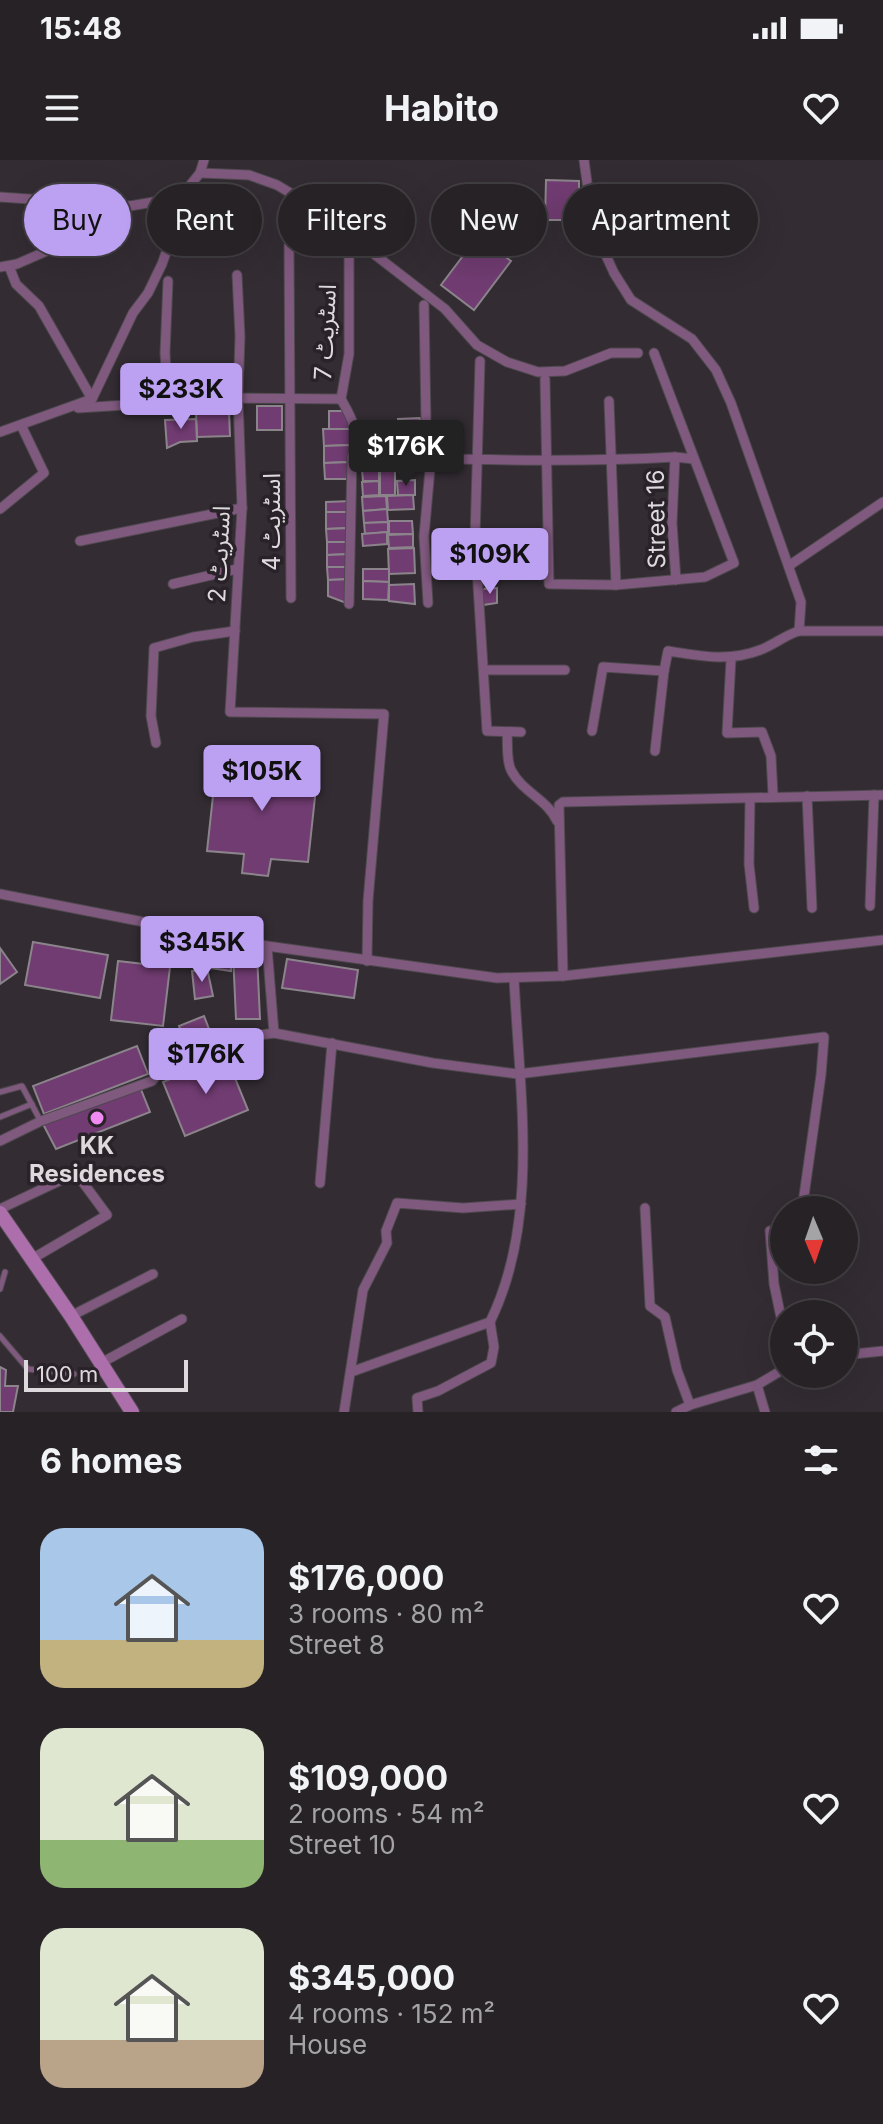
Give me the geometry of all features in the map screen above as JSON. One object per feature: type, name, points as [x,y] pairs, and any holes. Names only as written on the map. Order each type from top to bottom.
[{"type":"main road","points":[[0,1211],[132,1412]]},
{"type":"street","points":[[191,184],[200,173],[204,160]]},
{"type":"street","points":[[584,160],[593,227],[614,273],[631,300],[692,339],[716,370],[790,565],[801,602],[799,631]]},
{"type":"street","points":[[200,173],[249,175],[277,185],[312,206],[445,309],[477,345],[507,362],[538,372],[565,371],[611,353],[638,353]]},
{"type":"street","points":[[0,197],[24,199]]},
{"type":"street","points":[[31,256],[4,266],[16,284],[39,306],[92,399]]},
{"type":"street","points":[[0,432],[92,399],[133,313],[148,293],[165,256]]},
{"type":"street","name":"اسٹریٹ 4","points":[[289,256],[291,598]]},
{"type":"street","name":"اسٹریٹ 7","points":[[349,256],[349,354],[341,399],[356,425],[357,443],[352,457],[349,604]]},
{"type":"street","name":"اسٹریٹ 2","points":[[237,275],[242,508],[230,712],[384,714],[368,901],[367,961]]},
{"type":"street","points":[[168,281],[165,353],[168,404]]},
{"type":"street","points":[[424,305],[426,422],[431,458],[424,536],[428,603]]},
{"type":"street","points":[[545,379],[549,584],[616,585],[705,577],[734,563],[654,353]]},
{"type":"street","points":[[480,361],[476,457],[477,602],[487,731],[521,732]]},
{"type":"street","points":[[67,408],[238,398],[341,399]]},
{"type":"street","points":[[609,401],[616,585]]},
{"type":"street","points":[[0,509],[44,473],[21,425]]},
{"type":"street","points":[[352,457],[476,457],[548,462],[694,459]]},
{"type":"street","name":"Street 16","points":[[675,457],[672,523],[676,580]]},
{"type":"street","points":[[790,565],[883,502]]},
{"type":"street","points":[[80,541],[242,508]]},
{"type":"street","points":[[173,584],[237,569]]},
{"type":"street","points":[[156,743],[151,716],[154,648],[193,637],[235,631]]},
{"type":"street","points":[[655,751],[668,651],[731,659],[762,650],[799,631],[883,631]]},
{"type":"street","points":[[731,659],[727,733],[762,732],[771,756],[773,795]]},
{"type":"street","points":[[592,731],[603,667],[664,671]]},
{"type":"street","points":[[484,670],[565,670]]},
{"type":"street","points":[[507,732],[510,768],[526,790],[553,812],[560,828]]},
{"type":"street","points":[[563,976],[559,805],[563,802],[878,795],[870,906]]},
{"type":"street","points":[[807,796],[812,908]]},
{"type":"street","points":[[750,799],[749,864],[754,908]]},
{"type":"street","points":[[0,894],[267,946],[497,978],[563,976],[883,940]]},
{"type":"street","points":[[267,946],[274,1033]]},
{"type":"street","points":[[418,1412],[417,1398],[438,1391],[491,1363],[494,1347],[490,1322],[504,1294],[520,1222],[514,978]]},
{"type":"street","points":[[0,1141],[41,1121],[152,1081],[169,1060],[220,1041],[274,1033],[433,1063],[518,1074],[824,1037],[804,1196]]},
{"type":"street","points":[[320,1183],[332,1043]]},
{"type":"street","points":[[0,1211],[76,1173],[107,1215],[30,1260]]},
{"type":"street","points":[[344,1412],[363,1290],[387,1243],[386,1231],[397,1203],[463,1208],[521,1204]]},
{"type":"street","points":[[645,1208],[650,1306],[665,1317],[677,1370],[690,1405]]},
{"type":"street","points":[[71,1316],[153,1274]]},
{"type":"street","points":[[101,1363],[182,1319]]},
{"type":"street","points":[[351,1372],[490,1322]]},
{"type":"street","points":[[858,1354],[883,1351]]},
{"type":"street","points":[[676,1412],[757,1385],[770,1377]]},
{"type":"street","points":[[757,1385],[765,1412]]},
{"type":"lane","points":[[0,1092],[22,1086],[41,1121]]},
{"type":"lane","points":[[0,1117],[32,1104]]},
{"type":"lane","points":[[0,1289],[5,1272]]},
{"type":"lane","points":[[0,1336],[28,1369],[74,1374]]},
{"type":"building","points":[[546,180],[579,181],[579,184],[563,184],[563,220],[547,220]]},
{"type":"building","points":[[463,256],[504,256],[511,261],[474,310],[441,285]]},
{"type":"building","points":[[151,375],[152,398],[136,398],[135,377]]},
{"type":"building","points":[[257,406],[282,406],[282,430],[257,430]]},
{"type":"building","points":[[229,411],[230,436],[197,437],[196,412]]},
{"type":"building","points":[[329,411],[350,411],[350,429],[329,429]]},
{"type":"building","points":[[420,418],[420,453],[399,454],[398,419]]},
{"type":"building","points":[[196,419],[197,441],[180,442],[167,448],[165,420]]},
{"type":"building","points":[[323,429],[350,429],[350,445],[324,446]]},
{"type":"building","points":[[350,445],[351,462],[324,463],[324,446]]},
{"type":"building","points":[[351,462],[351,479],[325,479],[324,463]]},
{"type":"building","points":[[379,469],[379,481],[363,481],[362,470]]},
{"type":"building","points":[[380,470],[395,470],[395,495],[380,495]]},
{"type":"building","points":[[415,480],[415,495],[398,495],[397,481]]},
{"type":"building","points":[[379,481],[379,495],[363,496],[362,482]]},
{"type":"building","points":[[413,495],[414,509],[388,510],[387,496]]},
{"type":"building","points":[[386,496],[387,509],[363,511],[362,497]]},
{"type":"building","points":[[351,501],[352,512],[326,512],[326,502]]},
{"type":"building","points":[[387,509],[388,522],[364,523],[363,511]]},
{"type":"building","points":[[326,512],[350,512],[350,528],[326,529]]},
{"type":"building","points":[[389,521],[412,521],[413,534],[389,534]]},
{"type":"building","points":[[388,522],[388,532],[365,534],[364,523]]},
{"type":"building","points":[[350,528],[350,542],[327,542],[326,529]]},
{"type":"building","points":[[387,532],[387,544],[363,546],[362,534]]},
{"type":"building","points":[[413,534],[413,547],[389,548],[388,535]]},
{"type":"building","points":[[327,542],[350,542],[351,554],[327,555]]},
{"type":"building","points":[[414,548],[415,573],[389,574],[388,549]]},
{"type":"building","points":[[351,554],[351,567],[327,567],[327,555]]},
{"type":"building","points":[[327,567],[351,567],[351,579],[328,580]]},
{"type":"building","points":[[363,569],[389,569],[389,582],[363,581]]},
{"type":"building","points":[[351,579],[349,604],[328,596],[328,580]]},
{"type":"building","points":[[363,581],[389,582],[388,600],[363,599]]},
{"type":"building","points":[[414,584],[415,604],[389,601],[389,585]]},
{"type":"building","points":[[497,588],[497,603],[483,605],[483,589]]},
{"type":"building","points":[[217,759],[318,769],[308,862],[271,859],[268,876],[242,873],[244,854],[207,851]]},
{"type":"building","points":[[185,941],[232,950],[231,971],[191,965]]},
{"type":"building","points":[[33,942],[108,955],[100,998],[25,985]]},
{"type":"building","points":[[0,948],[17,972],[0,984]]},
{"type":"building","points":[[233,953],[257,954],[260,1019],[236,1019]]},
{"type":"building","points":[[287,959],[358,970],[354,998],[282,988]]},
{"type":"building","points":[[118,961],[170,967],[163,1026],[111,1020]]},
{"type":"building","points":[[198,966],[207,968],[213,996],[195,999],[192,971],[200,971]]},
{"type":"building","points":[[204,1016],[214,1042],[190,1052],[179,1026]]},
{"type":"building","points":[[137,1046],[148,1074],[44,1114],[33,1086]]},
{"type":"building","points":[[226,1056],[248,1110],[185,1136],[163,1082]]},
{"type":"building","name":"KK Residences","points":[[140,1087],[150,1112],[56,1149],[43,1124]]},
{"type":"building","points":[[0,1367],[6,1370],[5,1386],[18,1386],[13,1412],[0,1412]]},
{"type":"place","name":"KK Residences","points":[[97,1118]]}]
